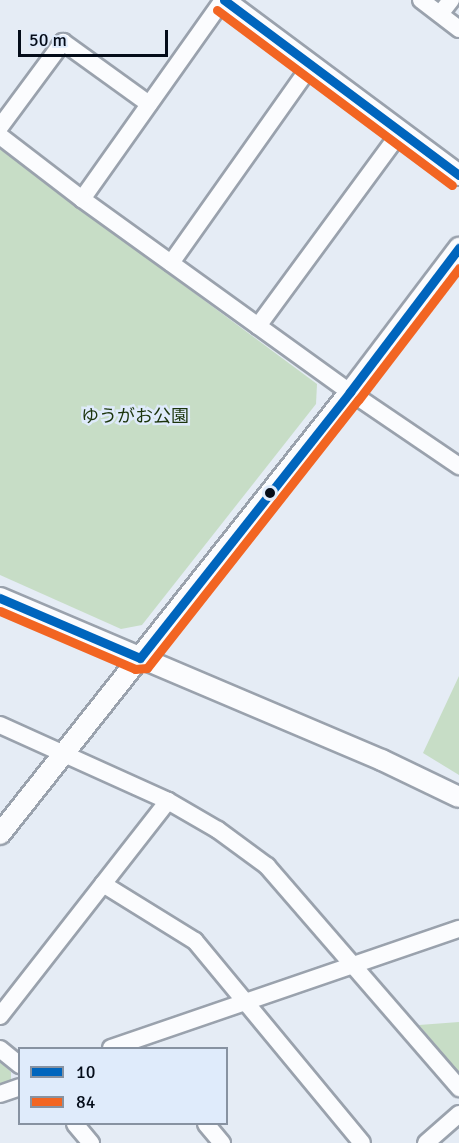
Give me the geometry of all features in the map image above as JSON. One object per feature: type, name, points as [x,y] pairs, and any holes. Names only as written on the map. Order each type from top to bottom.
[{"type":"street","points":[[82,199],[223,0],[459,175]]},
{"type":"street","points":[[420,0],[459,29]]},
{"type":"street","points":[[440,15],[451,0]]},
{"type":"street","points":[[0,127],[63,42],[149,104]]},
{"type":"street","points":[[171,263],[310,65]]},
{"type":"street","points":[[258,326],[400,133]]},
{"type":"street","points":[[0,136],[82,199],[258,326],[459,466]]},
{"type":"street","points":[[0,834],[350,392],[459,248]]},
{"type":"street","points":[[0,598],[382,760],[459,797]]},
{"type":"street","points":[[0,725],[168,801],[218,830],[267,866],[459,1088]]},
{"type":"street","points":[[0,1016],[168,801]]},
{"type":"street","points":[[103,884],[195,941],[362,1143]]},
{"type":"street","points":[[116,1047],[138,1043],[246,1001],[459,929]]},
{"type":"street","points":[[0,1049],[18,1063]]},
{"type":"street","points":[[0,1094],[18,1088]]},
{"type":"street","points":[[426,1143],[459,1114]]},
{"type":"street","points":[[76,1125],[92,1143]]},
{"type":"street","points":[[207,1125],[222,1143]]},
{"type":"green space","name":"ゆうがお公園","points":[[0,149],[317,384],[316,404],[142,625],[121,629],[0,575]]},
{"type":"green space","points":[[459,676],[459,775],[423,753]]},
{"type":"green space","points":[[459,1022],[459,1073],[419,1025]]},
{"type":"green space","points":[[0,1062],[11,1072],[11,1081],[0,1084]]},
{"type":"transit line","name":"10","points":[[224,0],[459,175]]},
{"type":"transit line","name":"84","points":[[217,10],[452,185]]},
{"type":"transit line","name":"10","points":[[0,598],[140,658],[350,392],[459,248]]},
{"type":"transit line","name":"84","points":[[0,611],[135,669],[147,668],[459,268]]}]
